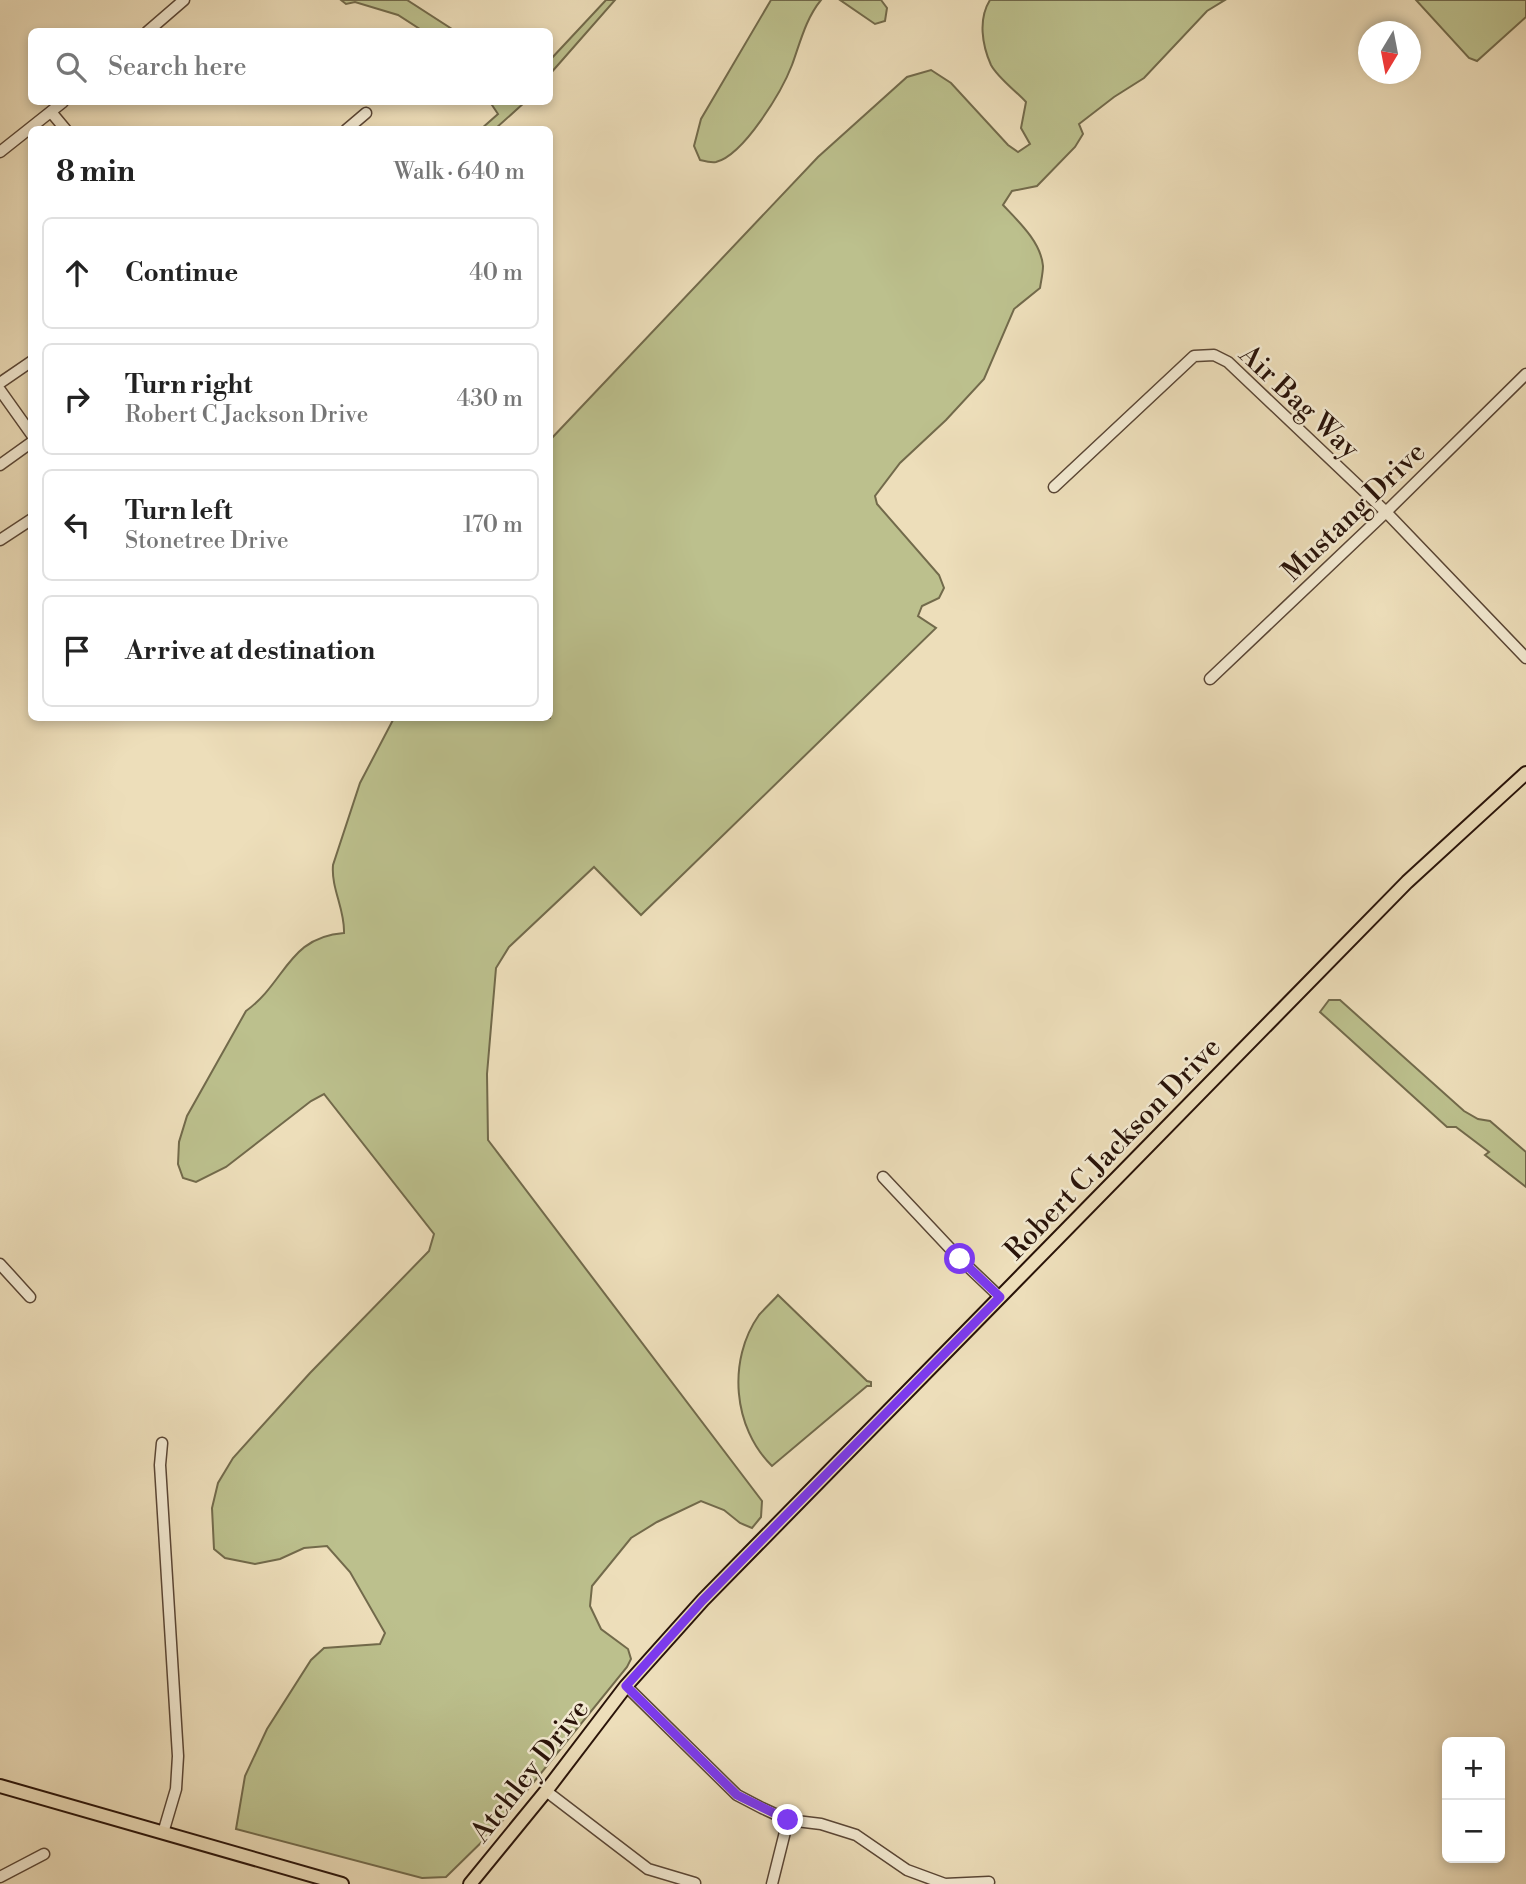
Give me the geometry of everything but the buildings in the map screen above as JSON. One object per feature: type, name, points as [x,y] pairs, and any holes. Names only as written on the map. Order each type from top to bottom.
[{"type":"main road","name":"Robert C Jackson Drive","points":[[626,1686],[703,1600],[1408,882],[1526,773]]},
{"type":"main road","name":"Atchley Drive","points":[[470,1884],[546,1791],[626,1686]]},
{"type":"main road","points":[[0,1786],[342,1884]]},
{"type":"street","points":[[151,28],[184,0]]},
{"type":"street","points":[[33,126],[60,105]]},
{"type":"street","points":[[51,112],[63,126]]},
{"type":"street","points":[[351,126],[366,113]]},
{"type":"street","points":[[0,152],[28,130]]},
{"type":"street","name":"Air Bag Way","points":[[1054,487],[1194,356],[1214,355],[1228,362],[1386,512],[1526,658]]},
{"type":"street","points":[[0,383],[28,364]]},
{"type":"street","name":"Mustang Drive","points":[[1210,679],[1526,374]]},
{"type":"street","points":[[0,390],[28,429]]},
{"type":"street","points":[[0,465],[28,445]]},
{"type":"street","points":[[0,540],[28,522]]},
{"type":"street","points":[[883,1177],[960,1259],[1000,1297]]},
{"type":"street","points":[[0,1264],[30,1297]]},
{"type":"street","points":[[162,1443],[160,1465],[178,1756],[176,1789],[163,1833]]},
{"type":"street","points":[[626,1686],[737,1795],[788,1820],[821,1824],[856,1835],[906,1870],[945,1884],[989,1882]]},
{"type":"street","points":[[546,1791],[648,1869],[695,1883]]},
{"type":"street","points":[[772,1884],[788,1820]]},
{"type":"street","points":[[0,1877],[44,1854]]},
{"type":"green space","points":[[341,0],[407,0],[450,28],[418,28],[398,15],[355,2],[346,4]]},
{"type":"green space","points":[[606,0],[615,0],[553,71],[553,57]]},
{"type":"green space","points":[[771,0],[821,0],[807,23],[787,76],[761,121],[727,157],[716,162],[700,160],[694,146],[701,119]]},
{"type":"green space","points":[[840,0],[881,0],[887,8],[885,21],[875,24]]},
{"type":"green space","points":[[990,0],[1225,0],[1207,11],[1144,78],[1079,124],[1083,134],[1075,147],[1037,186],[1012,191],[1003,205],[1028,232],[1038,249],[1043,266],[1040,288],[1014,309],[984,379],[946,420],[900,463],[875,496],[877,504],[939,575],[944,588],[939,598],[922,606],[918,616],[936,628],[641,915],[594,867],[509,947],[496,968],[487,1074],[488,1140],[762,1501],[761,1517],[752,1528],[740,1523],[724,1510],[701,1501],[631,1538],[592,1586],[590,1606],[601,1629],[628,1649],[631,1659],[627,1667],[499,1825],[446,1877],[422,1878],[236,1829],[245,1776],[267,1729],[311,1660],[324,1648],[380,1644],[385,1633],[350,1572],[327,1546],[304,1548],[280,1559],[255,1564],[225,1558],[214,1549],[212,1508],[218,1483],[233,1458],[310,1373],[429,1251],[434,1234],[324,1094],[311,1101],[226,1167],[196,1182],[183,1178],[178,1164],[179,1142],[187,1116],[246,1011],[299,952],[325,936],[344,933],[333,865],[360,783],[392,721],[553,721],[553,437],[818,157],[907,77],[931,70],[951,83],[1008,145],[1018,152],[1030,144],[1021,128],[1026,102],[994,70],[985,49],[983,24]]},
{"type":"green space","points":[[1416,0],[1526,0],[1526,17],[1477,61],[1469,58]]},
{"type":"green space","points":[[492,105],[522,105],[498,126],[484,126],[498,114]]},
{"type":"green space","points":[[1329,1000],[1340,1000],[1464,1111],[1478,1119],[1490,1121],[1526,1152],[1526,1187],[1485,1155],[1489,1152],[1456,1127],[1447,1127],[1320,1012]]},
{"type":"green space","points":[[778,1295],[871,1382],[871,1386],[867,1386],[772,1466],[749,1433],[742,1413],[739,1373],[742,1352],[749,1333],[759,1315]]},
{"type":"route","points":[[788,1820],[737,1795],[626,1686],[703,1600],[1000,1297],[960,1259]]}]
